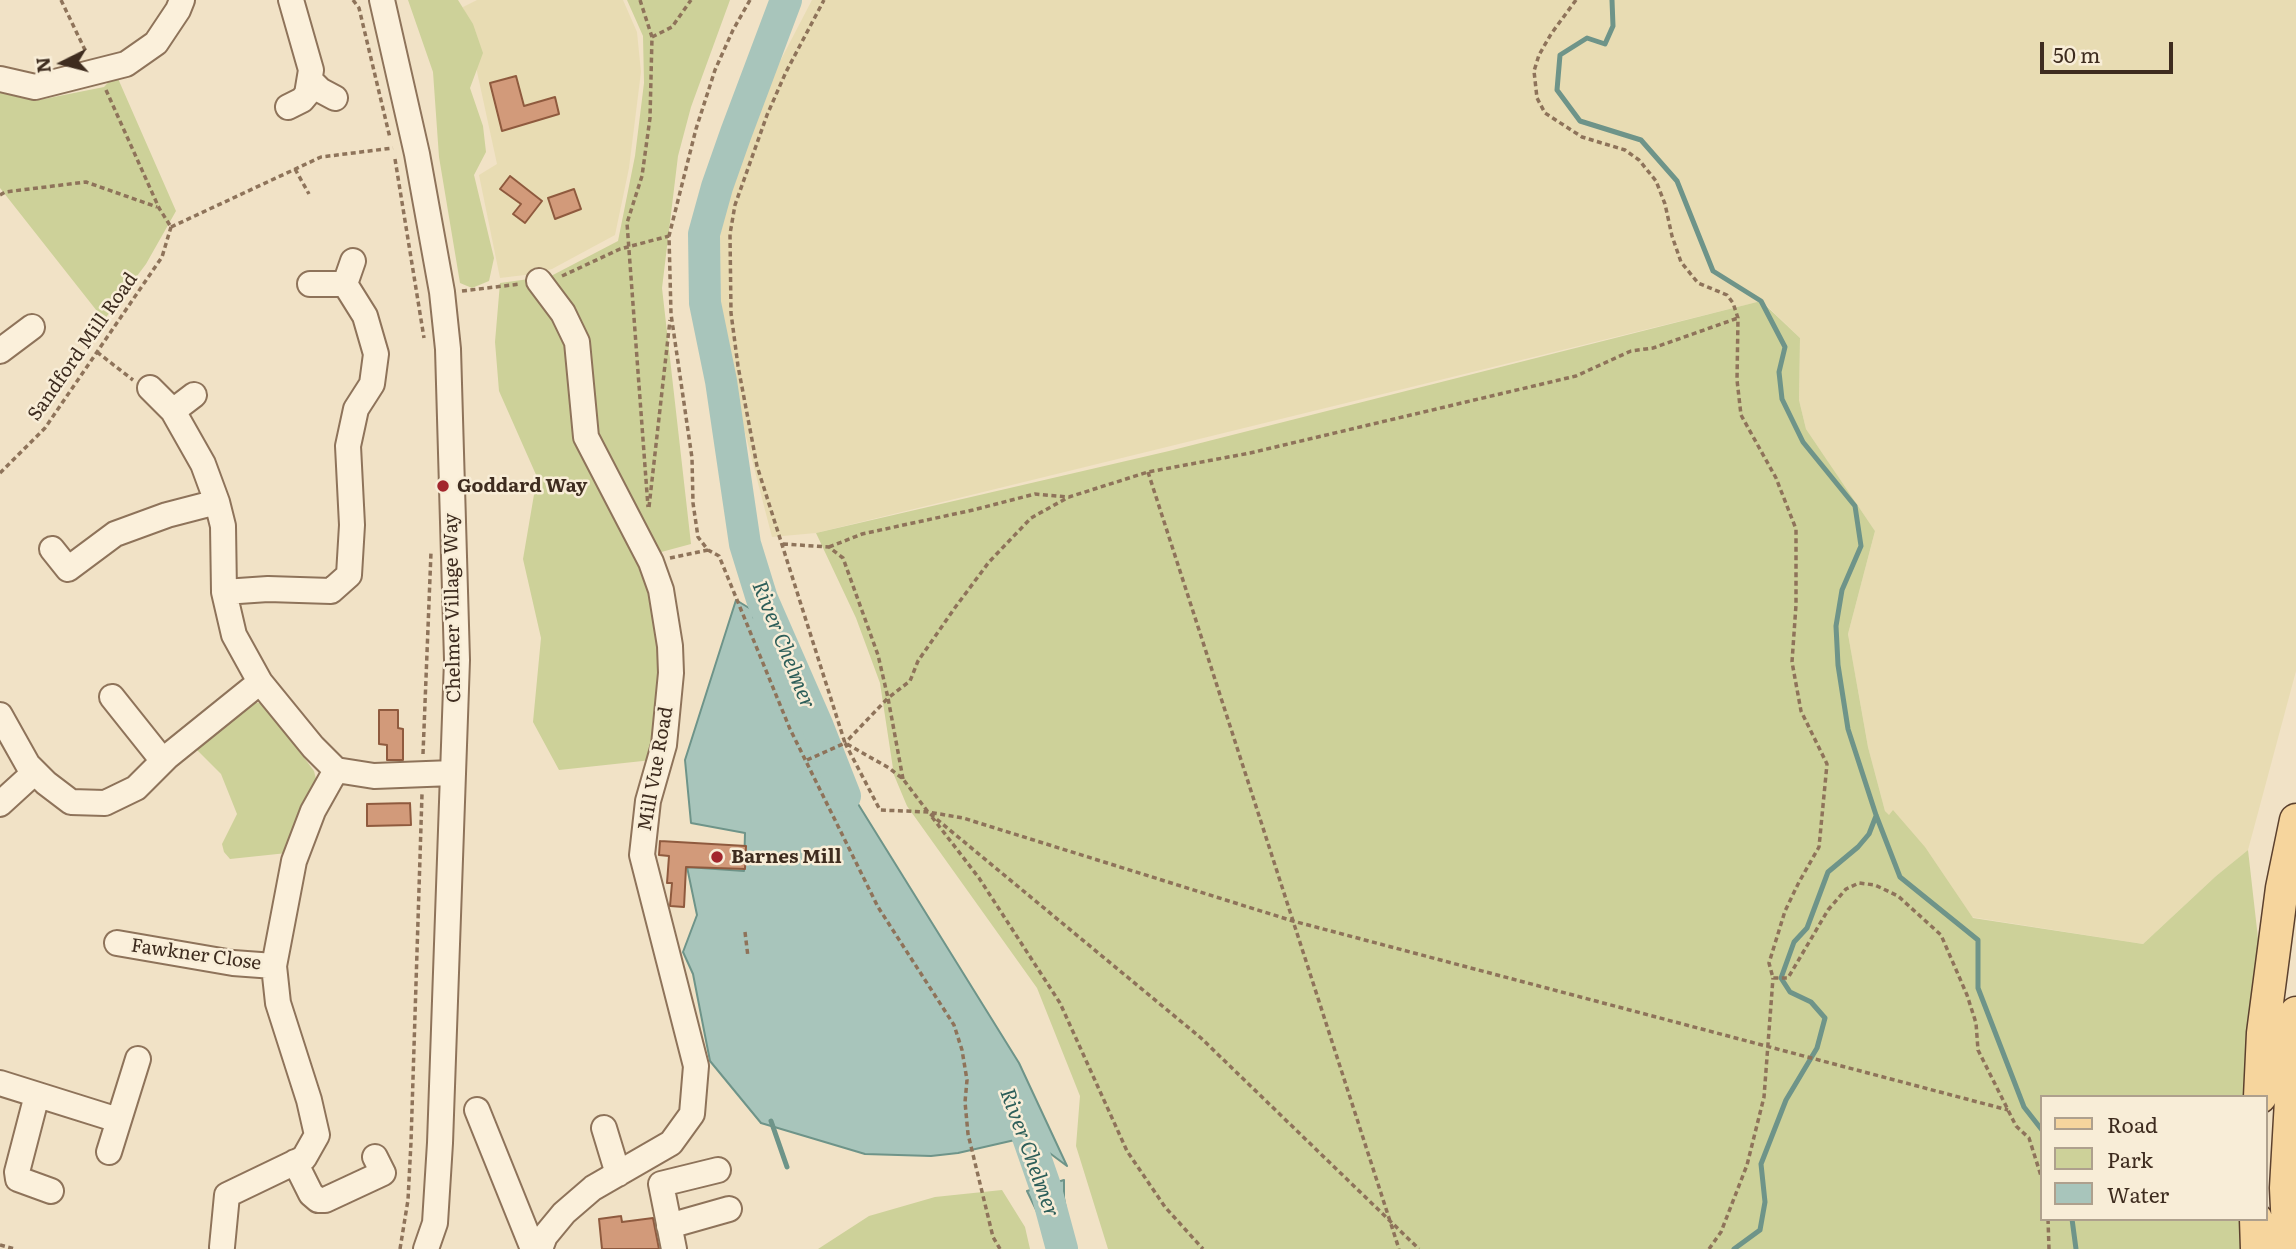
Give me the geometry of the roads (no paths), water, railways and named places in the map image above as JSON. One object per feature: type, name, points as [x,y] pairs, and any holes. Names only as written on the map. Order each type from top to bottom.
[{"type":"main road","points":[[2260,1095],[2263,1033],[2280,902],[2296,820]]},
{"type":"main road","points":[[2289,1249],[2286,1188],[2296,1013]]},
{"type":"main road","points":[[2256,1221],[2258,1249]]},
{"type":"street","points":[[0,79],[35,87],[126,64],[156,43],[182,0]]},
{"type":"street","points":[[288,107],[302,100],[307,94],[311,69],[291,0]]},
{"type":"street","name":"Chelmer Village Way","points":[[382,0],[417,154],[442,292],[448,349],[457,660],[435,1223],[425,1249]]},
{"type":"street","points":[[310,80],[320,90],[335,98]]},
{"type":"street","points":[[224,592],[268,589],[331,592],[349,575],[352,525],[348,446],[356,409],[372,384],[376,354],[349,273],[310,284]]},
{"type":"street","name":"Mill Vue Road","points":[[539,281],[563,313],[577,342],[586,438],[651,562],[661,590],[670,646],[671,673],[664,745],[648,801],[642,855],[696,1066],[692,1114],[671,1143],[593,1188],[564,1213],[545,1236],[540,1249]]},
{"type":"street","points":[[0,351],[32,327]]},
{"type":"street","points":[[150,388],[173,411],[203,464],[223,526],[224,592],[234,635],[260,682],[313,747],[336,770],[374,776],[453,773]]},
{"type":"street","points":[[173,411],[194,395]]},
{"type":"street","points":[[52,549],[68,569],[115,534],[167,515],[217,502]]},
{"type":"street","points":[[0,715],[28,765],[35,772],[71,802],[104,803],[136,788],[163,761],[260,682]]},
{"type":"street","points":[[112,697],[163,761]]},
{"type":"street","name":"Fawkner Close","points":[[222,1247],[227,1195],[304,1158],[317,1135],[309,1100],[278,1003],[274,966],[294,861],[313,811],[336,770]]},
{"type":"street","points":[[0,804],[35,772]]},
{"type":"street","name":"Fawkner Close","points":[[117,943],[233,963],[274,966]]},
{"type":"street","points":[[109,1152],[138,1059]]},
{"type":"street","points":[[0,1083],[118,1120]]},
{"type":"street","points":[[37,1095],[16,1172],[19,1179],[51,1191]]},
{"type":"street","points":[[477,1110],[533,1249]]},
{"type":"street","points":[[604,1128],[618,1174]]},
{"type":"street","points":[[295,1162],[311,1194],[318,1200],[325,1200],[383,1173],[375,1157]]},
{"type":"street","points":[[718,1170],[660,1184],[671,1237],[729,1209]]},
{"type":"street","name":"Chelmer Village Way","points":[[435,1223],[443,1249]]},
{"type":"water","points":[[736,600],[772,622],[812,731],[832,762],[836,758],[850,791],[1019,1063],[1067,1166],[1028,1137],[958,1153],[931,1156],[865,1154],[761,1123],[710,1061],[693,974],[683,952],[697,915],[687,867],[744,871],[745,833],[691,823],[685,760]]},
{"type":"water","points":[[1064,1180],[1064,1198],[1073,1249],[1050,1249],[1041,1220],[1027,1191]]},
{"type":"waterway","name":"River Chelmer","points":[[786,0],[717,187],[704,234],[705,303],[721,381],[745,544],[762,599],[845,796]]},
{"type":"waterway","points":[[1612,0],[1613,26],[1605,44],[1587,38],[1560,55],[1557,90],[1580,121],[1641,140],[1677,181],[1713,271],[1761,301],[1785,347],[1779,372],[1782,399],[1803,442],[1855,506],[1861,546],[1842,590],[1836,626],[1838,665],[1848,729],[1876,815],[1900,877],[1978,940],[1978,988],[2024,1107],[2040,1127]]},
{"type":"waterway","points":[[755,617],[762,599]]},
{"type":"waterway","points":[[1734,1249],[1760,1230],[1765,1202],[1761,1164],[1786,1100],[1817,1048],[1825,1018],[1811,1002],[1790,992],[1781,978],[1794,942],[1807,928],[1828,872],[1858,847],[1869,834],[1876,816]]},
{"type":"waterway","name":"River Chelmer","points":[[1012,1098],[1045,1186],[1062,1249]]},
{"type":"waterway","points":[[771,1121],[787,1167]]},
{"type":"waterway","points":[[2072,1221],[2076,1249]]},
{"type":"place","name":"Goddard Way","points":[[443,486]]},
{"type":"place","name":"Barnes Mill","points":[[717,857]]}]
